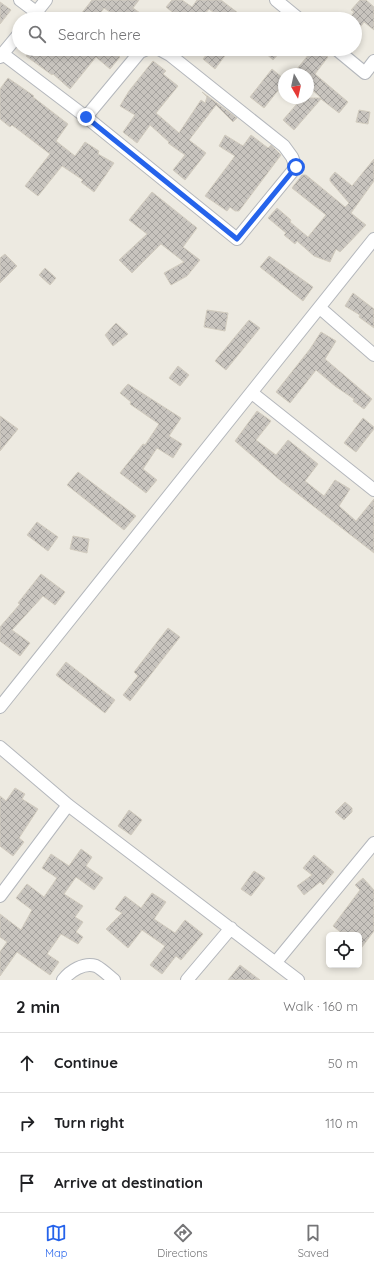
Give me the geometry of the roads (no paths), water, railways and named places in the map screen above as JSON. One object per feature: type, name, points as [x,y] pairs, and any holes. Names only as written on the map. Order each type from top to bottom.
[{"type":"street","points":[[20,0],[30,12]]},
{"type":"street","points":[[37,12],[46,0]]},
{"type":"street","points":[[276,0],[291,12]]},
{"type":"street","points":[[12,43],[2,55],[86,117],[237,239],[296,167],[292,157],[284,146],[171,56]]},
{"type":"street","points":[[86,117],[137,56]]},
{"type":"street","points":[[344,56],[365,73],[374,61]]},
{"type":"street","points":[[0,707],[374,239]]},
{"type":"street","points":[[320,308],[374,355]]},
{"type":"street","points":[[252,393],[374,490]]},
{"type":"street","points":[[0,747],[68,805],[298,980]]},
{"type":"street","points":[[0,896],[68,805]]},
{"type":"street","points":[[276,962],[374,843]]},
{"type":"street","points":[[187,980],[231,928]]},
{"type":"street","points":[[63,980],[66,976],[81,966],[96,966],[114,980]]}]
